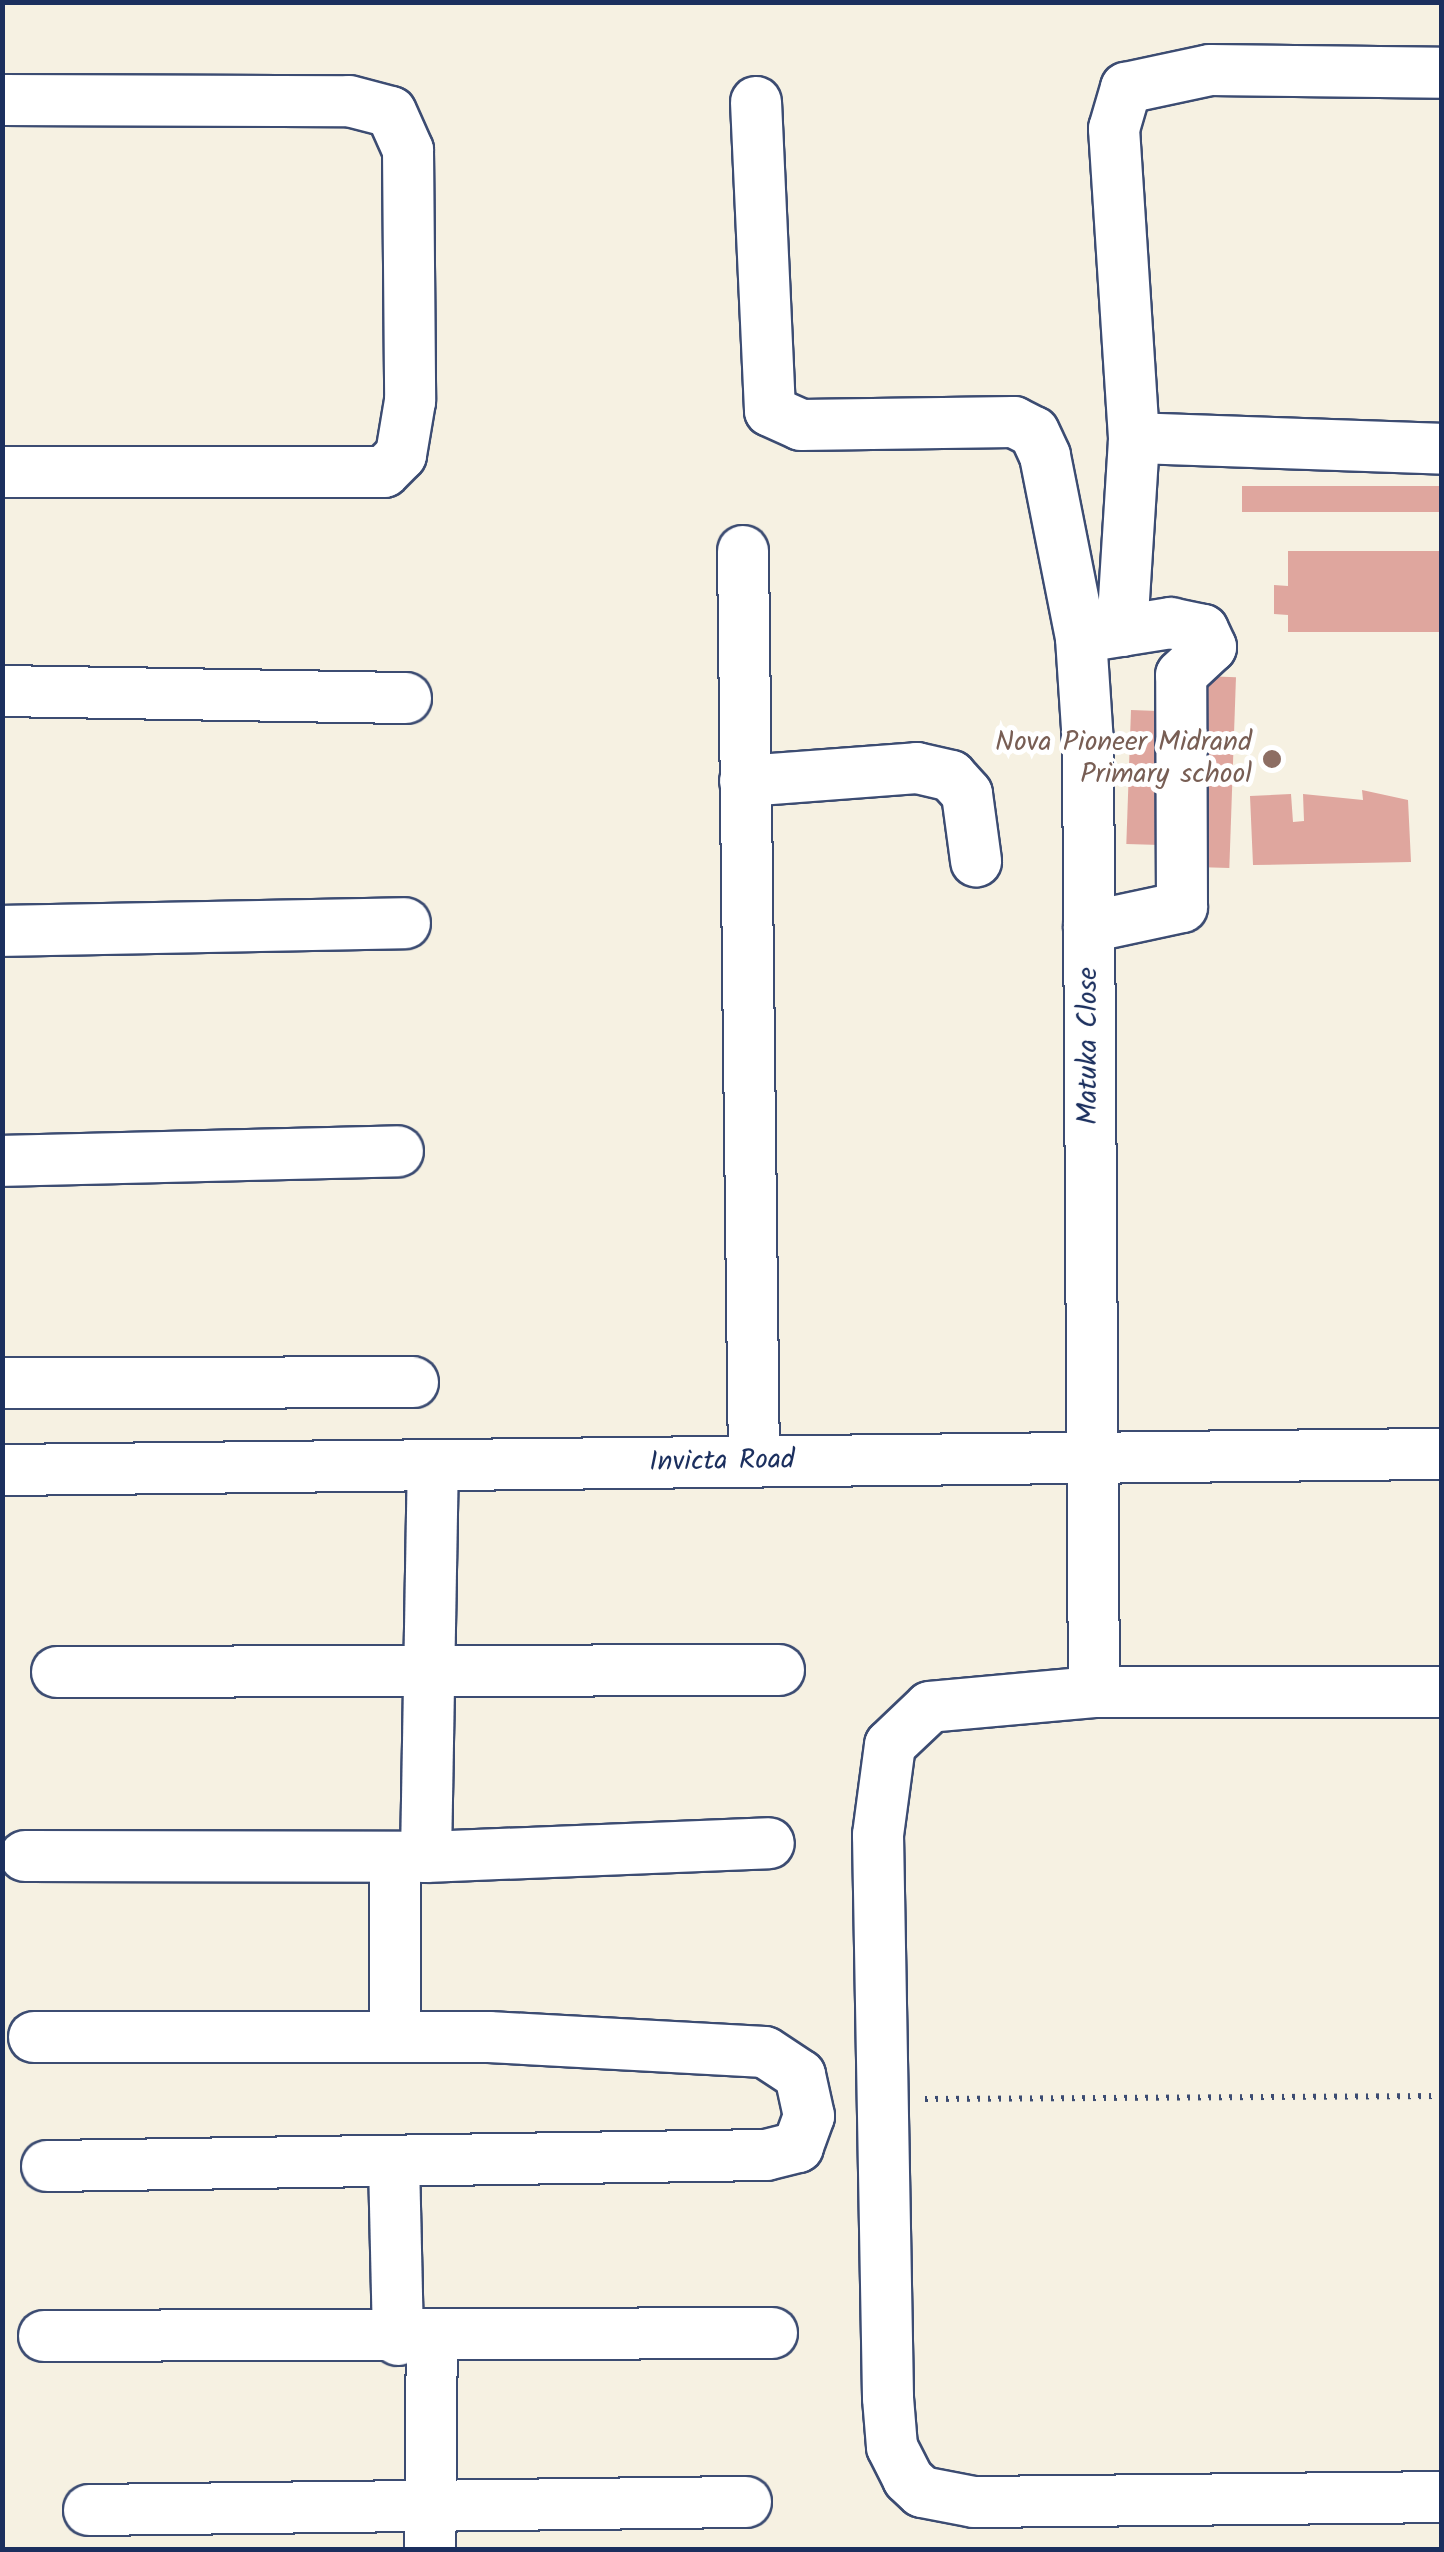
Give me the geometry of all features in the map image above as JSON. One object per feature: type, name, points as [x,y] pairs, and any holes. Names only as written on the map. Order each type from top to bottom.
[{"type":"street","points":[[1101,634],[1134,438],[1114,129],[1126,88],[1210,70],[1442,73]]},
{"type":"street","points":[[2,100],[349,102],[390,112],[408,150],[410,401],[401,455],[384,472],[2,472]]},
{"type":"street","points":[[756,102],[770,411],[801,425],[1026,426],[1046,456],[1101,634]]},
{"type":"street","points":[[1134,438],[1442,449]]},
{"type":"street","points":[[743,550],[754,1461]]},
{"type":"street","points":[[1089,927],[1182,907],[1180,676],[1211,647],[1192,625],[1101,634]]},
{"type":"street","name":"Matuka Close","points":[[1094,1692],[1089,927],[1101,634]]},
{"type":"street","points":[[2,691],[406,698]]},
{"type":"street","points":[[746,781],[917,768],[951,776],[968,794],[976,861]]},
{"type":"street","points":[[2,931],[404,923]]},
{"type":"street","points":[[2,1160],[398,1151]]},
{"type":"street","points":[[2,1383],[413,1382]]},
{"type":"street","name":"Invicta Road","points":[[2,1470],[1442,1454]]},
{"type":"street","points":[[395,2035],[428,1674],[433,1467]]},
{"type":"street","points":[[57,1672],[428,1674],[779,1670]]},
{"type":"street","points":[[1442,1692],[1094,1692],[930,1707],[890,1744],[878,1835],[878,2099],[892,2447],[922,2492],[974,2502],[1442,2496]]},
{"type":"street","points":[[26,1856],[410,1857],[769,1844]]},
{"type":"street","points":[[34,2037],[395,2035],[765,2052],[800,2076],[809,2116],[798,2147],[766,2155],[46,2166]]},
{"type":"street","points":[[394,2162],[415,2340],[430,2530]]},
{"type":"street","points":[[44,2336],[415,2340],[772,2333]]},
{"type":"street","points":[[89,2510],[430,2530],[746,2502]]},
{"type":"path","points":[[878,2099],[1442,2096]]},
{"type":"building","points":[[1242,486],[1442,486],[1442,512],[1242,512]]},
{"type":"building","points":[[1288,551],[1442,551],[1442,632],[1288,632],[1288,615],[1274,614],[1274,585],[1288,586]]},
{"type":"building","points":[[1203,676],[1236,677],[1229,868],[1196,867]]},
{"type":"building","points":[[1131,710],[1165,711],[1160,845],[1126,844]]},
{"type":"building","points":[[1362,790],[1408,800],[1411,862],[1253,865],[1250,796],[1291,794],[1293,822],[1304,821],[1303,794],[1363,800]]},
{"type":"place","name":"Nova Pioneer Midrand Primary school","points":[[1272,759]]}]
